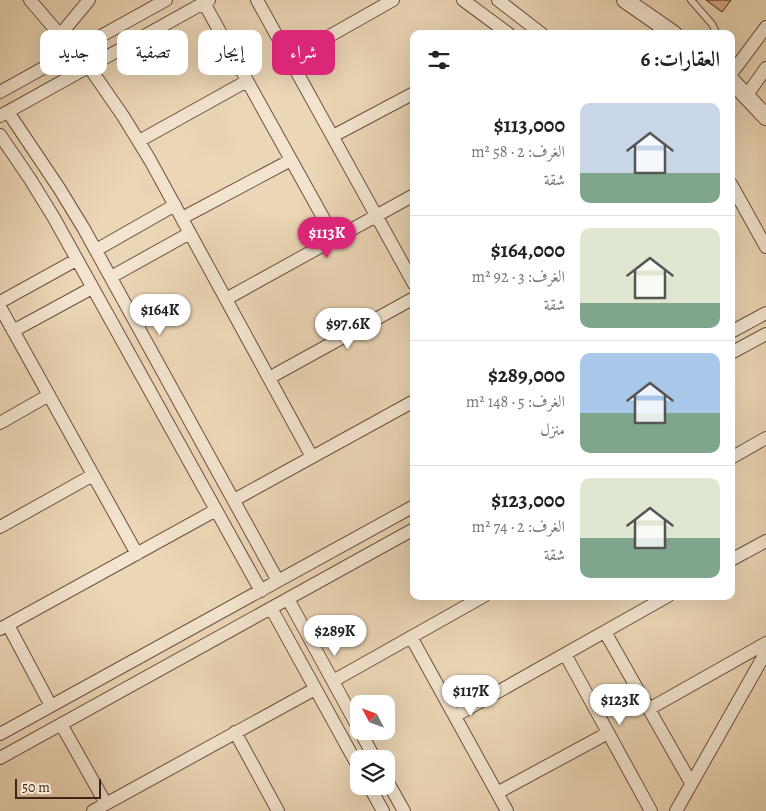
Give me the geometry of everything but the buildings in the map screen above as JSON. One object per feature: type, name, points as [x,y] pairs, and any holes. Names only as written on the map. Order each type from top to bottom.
[{"type":"street","points":[[30,0],[56,30]]},
{"type":"street","points":[[64,30],[89,0]]},
{"type":"street","points":[[107,33],[166,0]]},
{"type":"street","points":[[257,0],[274,30]]},
{"type":"street","points":[[335,33],[393,0]]},
{"type":"street","points":[[463,0],[504,30]]},
{"type":"street","points":[[498,0],[537,30]]},
{"type":"street","points":[[625,0],[668,30]]},
{"type":"street","points":[[107,57],[206,2],[247,81],[336,239]]},
{"type":"street","points":[[735,69],[766,27]]},
{"type":"street","points":[[747,95],[766,68]]},
{"type":"street","points":[[0,92],[40,70]]},
{"type":"street","points":[[74,75],[4,114],[72,209],[278,581]]},
{"type":"street","points":[[94,75],[139,141],[312,457]]},
{"type":"street","points":[[299,75],[410,277]]},
{"type":"street","points":[[139,141],[247,81]]},
{"type":"street","points":[[735,84],[766,116]]},
{"type":"street","points":[[333,136],[410,94]]},
{"type":"street","points":[[0,135],[42,198],[260,591]]},
{"type":"street","points":[[182,218],[291,160]]},
{"type":"street","points":[[735,191],[766,247]]},
{"type":"street","points":[[226,299],[410,197]]},
{"type":"street","points":[[96,250],[175,205]]},
{"type":"street","points":[[111,277],[190,233]]},
{"type":"street","points":[[0,302],[76,260]]},
{"type":"street","points":[[13,331],[92,288]]},
{"type":"street","points":[[269,378],[410,300]]},
{"type":"street","points":[[735,330],[766,313]]},
{"type":"street","points":[[2,314],[137,554]]},
{"type":"street","points":[[735,351],[766,334]]},
{"type":"street","points":[[0,423],[49,395]]},
{"type":"street","points":[[234,500],[410,403]]},
{"type":"street","points":[[735,456],[766,438]]},
{"type":"street","points":[[0,527],[93,475]]},
{"type":"street","points":[[0,734],[410,508]]},
{"type":"street","points":[[51,706],[4,627],[216,510]]},
{"type":"street","points":[[0,758],[410,531]]},
{"type":"street","points":[[735,558],[766,541]]},
{"type":"street","points":[[288,599],[350,712]]},
{"type":"street","points":[[333,681],[477,600]]},
{"type":"street","points":[[455,716],[661,600]]},
{"type":"street","points":[[270,608],[350,752]]},
{"type":"street","points":[[605,632],[691,783]]},
{"type":"street","points":[[411,637],[507,811]]},
{"type":"street","points":[[649,709],[766,644]]},
{"type":"street","points":[[676,811],[766,652]]},
{"type":"street","points":[[565,654],[651,811]]},
{"type":"street","points":[[93,811],[315,689]]},
{"type":"street","points":[[61,724],[106,804]]},
{"type":"street","points":[[235,732],[278,811]]},
{"type":"street","points":[[497,793],[608,733]]},
{"type":"street","points":[[374,795],[383,811]]},
{"type":"street","points":[[395,795],[404,811]]},
{"type":"lane","points":[[691,0],[715,30]]}]
